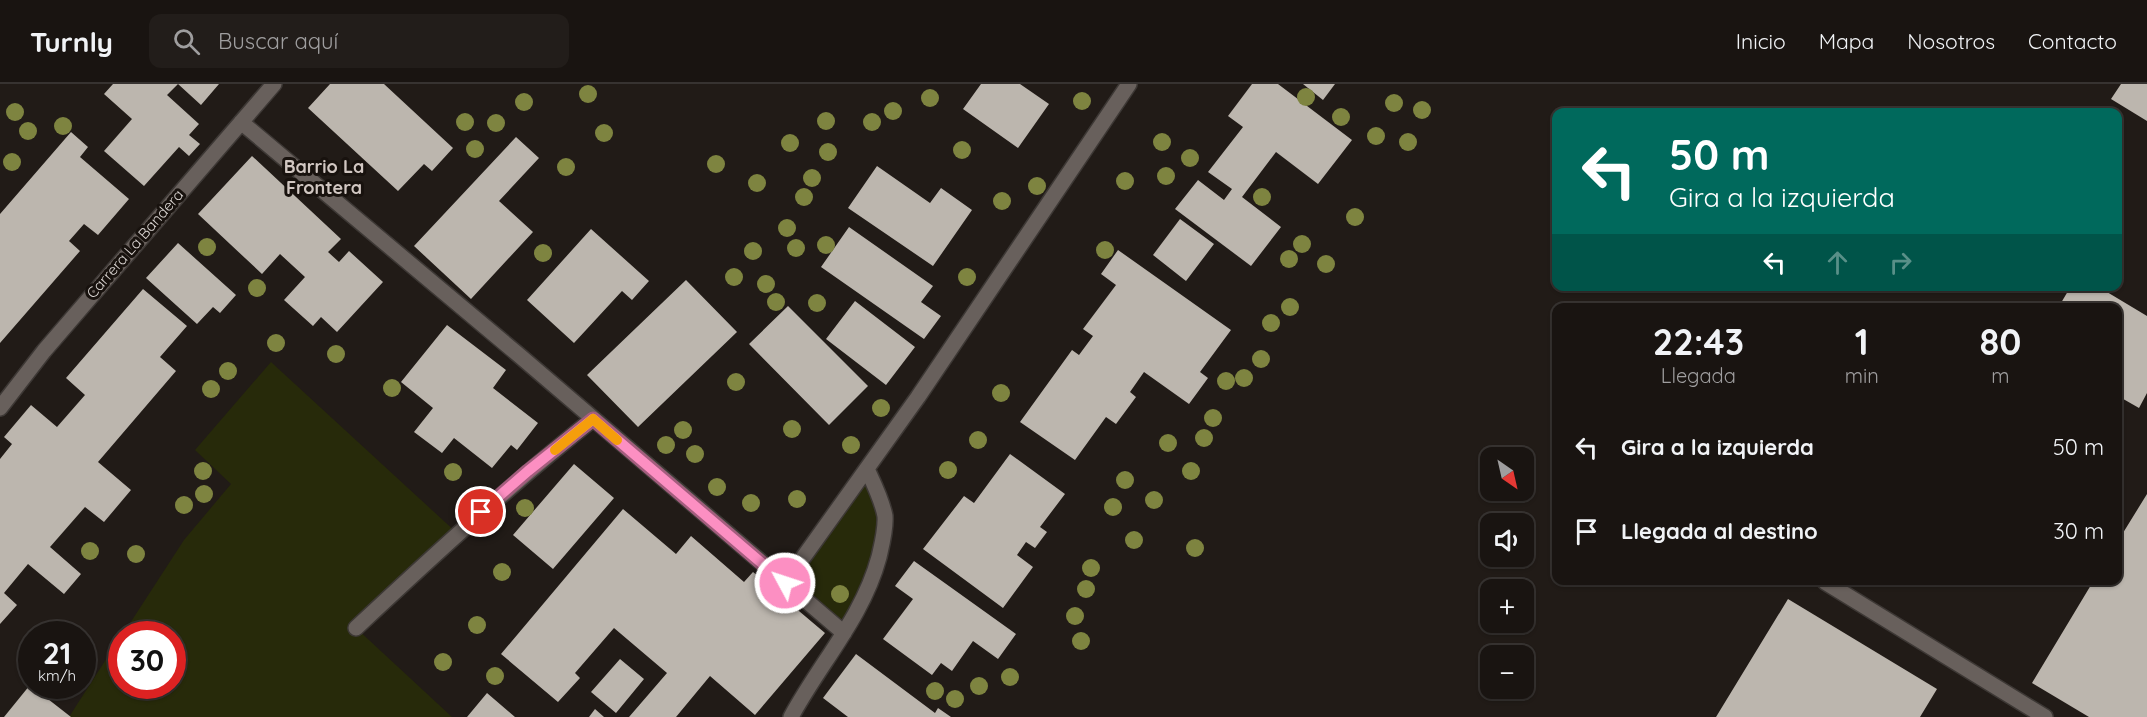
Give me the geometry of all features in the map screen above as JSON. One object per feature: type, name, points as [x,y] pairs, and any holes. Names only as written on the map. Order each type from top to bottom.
[{"type":"street","name":"Carrera La Bandera","points":[[0,408],[44,351],[274,84]]},
{"type":"street","points":[[785,583],[918,397],[1129,84]]},
{"type":"street","points":[[241,122],[844,633]]},
{"type":"street","points":[[356,628],[481,512],[593,419]]},
{"type":"street","points":[[791,717],[863,601],[874,576],[883,543],[885,517],[879,495],[867,469]]},
{"type":"street","points":[[1830,585],[2044,717]]},
{"type":"green space","points":[[271,362],[458,534],[356,628],[452,717],[69,717],[81,699],[96,699],[96,675],[108,656],[108,699],[186,699],[186,621],[131,621],[184,540],[231,484],[195,450]]},
{"type":"green space","points":[[867,469],[879,495],[883,543],[844,633],[785,583]]},
{"type":"building","points":[[113,84],[178,84],[167,95],[199,124],[189,135],[200,144],[189,156],[179,147],[144,186],[104,151],[132,119],[104,94]]},
{"type":"building","points":[[178,84],[219,84],[201,105]]},
{"type":"building","points":[[330,84],[384,84],[453,148],[432,171],[424,164],[398,191],[308,108]]},
{"type":"building","points":[[981,84],[1020,84],[1049,104],[1018,148],[963,109]]},
{"type":"building","points":[[1252,84],[1278,84],[1352,140],[1318,184],[1276,152],[1242,197],[1281,227],[1251,266],[1175,209],[1198,180],[1224,200],[1232,189],[1208,172],[1243,127],[1228,116]]},
{"type":"building","points":[[1303,84],[1335,84],[1323,100]]},
{"type":"building","points":[[2121,84],[2147,84],[2147,121],[2111,99]]},
{"type":"building","points":[[71,132],[88,147],[80,157],[129,199],[98,235],[84,224],[69,241],[80,251],[0,343],[0,214]]},
{"type":"building","points":[[516,137],[539,158],[499,201],[533,232],[471,299],[414,246]]},
{"type":"building","points":[[252,156],[341,239],[328,252],[339,262],[349,251],[383,282],[337,332],[321,317],[313,326],[284,300],[305,277],[280,254],[262,274],[198,214]]},
{"type":"building","points":[[877,166],[930,203],[941,188],[972,210],[933,266],[848,208]]},
{"type":"building","points":[[1180,219],[1214,244],[1186,281],[1153,255]]},
{"type":"building","points":[[849,227],[933,286],[921,302],[941,316],[924,339],[821,267]]},
{"type":"building","points":[[591,229],[649,281],[632,300],[622,291],[574,343],[527,300]]},
{"type":"building","points":[[178,243],[236,295],[220,313],[213,307],[197,324],[146,278]]},
{"type":"building","points":[[1118,250],[1231,330],[1200,372],[1208,378],[1189,404],[1144,372],[1130,392],[1136,397],[1116,424],[1106,417],[1075,460],[1020,422],[1072,350],[1079,355],[1093,336],[1083,329],[1116,285],[1101,274]]},
{"type":"building","points":[[686,280],[737,332],[638,427],[587,375]]},
{"type":"building","points":[[143,289],[187,326],[160,357],[176,371],[98,462],[131,490],[104,522],[85,507],[50,547],[81,574],[64,594],[28,564],[4,593],[17,605],[0,624],[0,459],[12,444],[4,437],[31,405],[57,427],[85,395],[66,378]]},
{"type":"building","points":[[2068,291],[2105,291],[2147,316],[2147,393],[2139,408],[2122,398],[2122,303],[2061,303]]},
{"type":"building","points":[[855,301],[915,347],[886,385],[826,339]]},
{"type":"building","points":[[788,306],[868,386],[829,425],[749,344]]},
{"type":"building","points":[[447,325],[506,370],[493,388],[538,423],[517,450],[511,445],[492,468],[454,438],[442,453],[414,432],[433,408],[401,382]]},
{"type":"building","points":[[1010,454],[1065,494],[1040,527],[1047,532],[1035,548],[1026,542],[1017,555],[1033,567],[1003,608],[923,549],[964,496],[974,503]]},
{"type":"building","points":[[574,464],[614,498],[553,569],[513,535]]},
{"type":"building","points":[[2147,494],[2147,717],[2089,717],[2032,683],[2091,585],[2122,585],[2122,535]]},
{"type":"building","points":[[623,509],[676,554],[691,536],[744,582],[753,572],[825,633],[755,715],[710,676],[676,717],[629,717],[667,673],[614,628],[575,673],[580,678],[558,702],[501,654]]},
{"type":"building","points":[[914,561],[1016,634],[998,659],[973,641],[952,671],[941,663],[932,675],[883,639],[913,599],[895,586]]},
{"type":"building","points":[[1788,599],[1937,689],[1920,717],[1716,717]]},
{"type":"building","points":[[856,654],[935,713],[938,708],[951,717],[848,717],[823,698]]},
{"type":"building","points":[[620,659],[644,679],[616,713],[591,692]]},
{"type":"building","points":[[487,693],[515,717],[467,717]]},
{"type":"building","points":[[19,699],[48,699],[71,717],[4,717]]},
{"type":"building","points":[[595,709],[604,717],[589,717]]},
{"type":"slow traffic","points":[[555,450],[593,419],[617,440]]},
{"type":"district","name":"Barrio La Frontera","points":[[324,178]]},
{"type":"route","points":[[481,512],[593,419],[785,583]]}]
